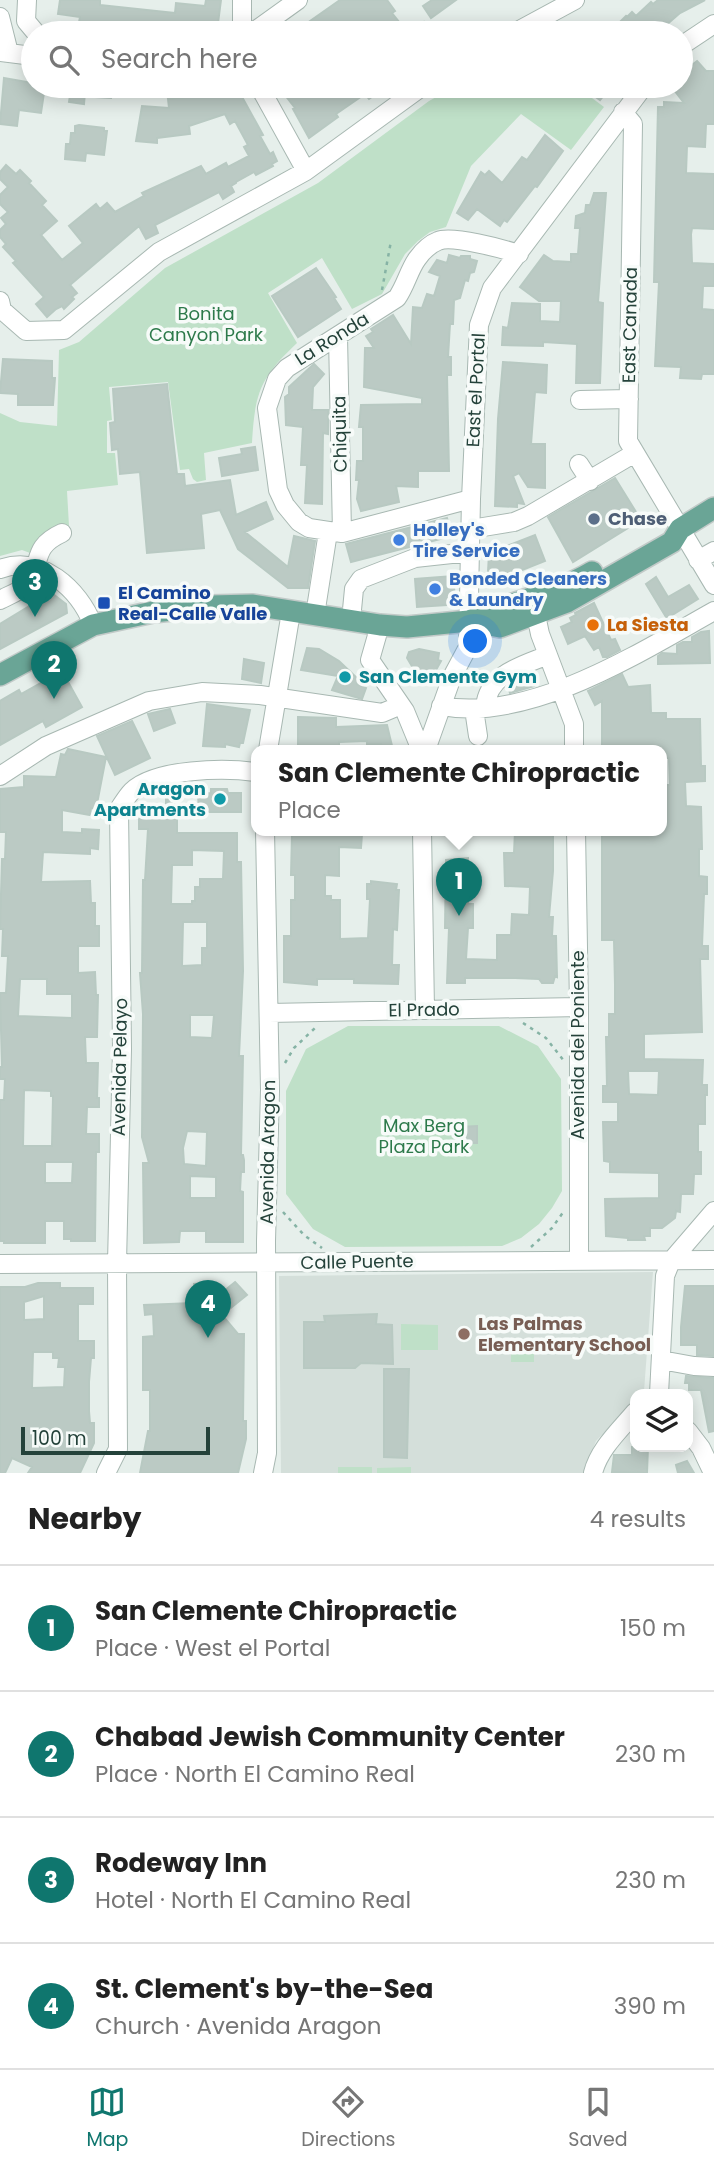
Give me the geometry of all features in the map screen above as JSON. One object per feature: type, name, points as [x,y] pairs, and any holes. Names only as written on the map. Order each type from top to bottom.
[{"type":"main road","points":[[0,676],[93,625],[153,612],[210,606],[253,605],[407,627],[469,621],[500,627],[567,602],[672,542],[680,529],[714,508]]},
{"type":"main road","points":[[469,621],[495,608],[531,599],[577,581],[668,528],[680,529]]},
{"type":"street","points":[[26,21],[27,0]]},
{"type":"street","points":[[242,0],[242,21]]},
{"type":"street","points":[[269,21],[298,0]]},
{"type":"street","points":[[536,21],[575,0]]},
{"type":"street","points":[[0,18],[4,52]]},
{"type":"street","points":[[693,38],[714,24]]},
{"type":"street","points":[[266,98],[306,171]]},
{"type":"street","points":[[0,301],[2,310],[26,331],[64,330],[159,252],[306,171],[406,98]]},
{"type":"street","name":"East el Portal","points":[[426,745],[452,677],[468,648],[479,326],[492,288],[634,98]]},
{"type":"street","name":"East Canada","points":[[623,112],[633,124],[628,441],[680,529],[706,556],[714,585]]},
{"type":"street","name":"La Ronda","points":[[335,533],[309,528],[299,522],[278,491],[267,408],[277,379],[287,368],[397,298],[415,262],[427,248],[439,240],[498,248],[519,254]]},
{"type":"street","name":"Chiquita","points":[[315,615],[335,533],[338,336]]},
{"type":"street","points":[[580,400],[629,399]]},
{"type":"street","points":[[471,528],[514,522],[635,453]]},
{"type":"street","points":[[579,464],[590,481]]},
{"type":"street","points":[[335,533],[471,499]]},
{"type":"street","points":[[0,600],[24,587],[36,566],[41,547],[62,533]]},
{"type":"street","points":[[351,621],[354,589],[360,579],[415,558],[470,552]]},
{"type":"street","points":[[0,569],[19,565],[36,566],[54,576],[86,607],[93,625]]},
{"type":"street","points":[[441,706],[463,710],[506,705],[561,689],[621,663],[714,611]]},
{"type":"street","points":[[269,745],[291,612]]},
{"type":"street","points":[[536,615],[574,724],[574,745]]},
{"type":"street","points":[[380,625],[370,660],[401,705],[421,745]]},
{"type":"street","points":[[478,736],[480,708],[486,692],[498,679],[548,655]]},
{"type":"street","points":[[0,776],[46,746],[149,701],[202,692],[260,695],[382,713],[401,705]]},
{"type":"street","name":"Avenida Pelayo","points":[[106,1473],[118,1449],[117,1263],[122,1049],[119,808],[134,789],[156,778],[213,769],[251,772]]},
{"type":"street","name":"Avenida Aragon","points":[[263,1473],[267,1453],[266,1263],[270,1090],[265,836]]},
{"type":"street","points":[[422,836],[425,1010]]},
{"type":"street","name":"Avenida del Poniente","points":[[576,836],[579,1260]]},
{"type":"street","name":"El Prado","points":[[269,1013],[579,1007]]},
{"type":"street","points":[[659,1389],[665,1276],[671,1261],[714,1211]]},
{"type":"street","name":"Calle Puente","points":[[0,1264],[714,1261]]},
{"type":"street","points":[[661,1360],[714,1367]]},
{"type":"street","points":[[593,1473],[595,1463],[630,1418]]},
{"type":"street","points":[[693,1438],[713,1473]]},
{"type":"path","points":[[386,306],[381,297],[391,241]]},
{"type":"path","points":[[499,1009],[546,1038],[564,1060]]},
{"type":"path","points":[[270,1090],[294,1048],[314,1028],[344,1012]]},
{"type":"path","points":[[269,1196],[303,1235],[341,1262]]},
{"type":"path","points":[[509,1261],[530,1248],[552,1228],[566,1209]]},
{"type":"shaded area","name":"Las Palmas Elementary School","points":[[653,1272],[644,1389],[630,1389],[630,1405],[596,1441],[583,1473],[281,1473],[279,1276]]},
{"type":"green space","name":"Bonita Canyon Park","points":[[434,98],[592,98],[604,107],[571,150],[521,114],[471,166],[446,227],[430,232],[405,254],[382,294],[352,309],[322,258],[268,293],[297,343],[275,366],[262,387],[255,411],[252,443],[204,453],[206,480],[197,482],[189,469],[180,470],[168,382],[109,387],[112,420],[107,421],[107,453],[115,453],[118,485],[67,491],[69,526],[45,533],[30,553],[22,550],[0,556],[0,413],[20,422],[57,426],[59,350],[79,342],[165,268],[318,183]]},
{"type":"green space","name":"Max Berg Plaza Park","points":[[348,1026],[499,1026],[538,1046],[561,1079],[562,1191],[539,1224],[521,1238],[502,1246],[345,1247],[313,1229],[286,1194],[286,1091],[306,1049]]},
{"type":"green space","points":[[401,1324],[438,1325],[438,1350],[401,1350]]},
{"type":"green space","points":[[534,1344],[534,1362],[511,1362],[511,1345]]},
{"type":"green space","points":[[338,1467],[372,1467],[372,1473],[338,1473]]},
{"type":"green space","points":[[411,1467],[411,1473],[377,1473],[377,1468]]},
{"type":"building","points":[[60,0],[100,0],[100,5],[175,13],[176,3],[205,6],[206,0],[221,0],[218,21],[79,21],[80,17],[58,14]]},
{"type":"building","points":[[340,0],[387,0],[398,21],[310,21]]},
{"type":"building","points":[[432,0],[456,0],[431,18],[423,6]]},
{"type":"building","points":[[658,0],[705,0],[671,21],[621,21],[632,12],[636,16],[651,2],[653,4]]},
{"type":"building","points":[[697,61],[706,71],[714,71],[714,124],[706,124],[705,147],[687,146],[686,173],[714,174],[714,229],[692,228],[691,234],[692,263],[714,264],[714,286],[703,286],[702,309],[714,310],[714,374],[702,374],[701,379],[680,378],[681,367],[655,366],[659,282],[654,282],[658,107],[664,107],[664,102],[684,103],[680,98],[693,98],[693,64]]},
{"type":"building","points":[[4,78],[21,81],[21,98],[43,98],[41,113],[19,110],[17,126],[0,124]]},
{"type":"building","points":[[70,98],[84,98],[84,104],[69,102]]},
{"type":"building","points":[[243,98],[263,135],[260,136],[277,161],[256,175],[254,172],[236,182],[231,186],[234,192],[223,199],[219,192],[155,225],[158,233],[146,239],[139,226],[70,285],[77,293],[72,297],[74,299],[64,309],[62,306],[47,317],[36,304],[44,297],[13,263],[16,261],[3,247],[6,244],[0,237],[0,230],[6,224],[1,218],[8,212],[0,204],[0,195],[8,187],[0,179],[0,172],[6,165],[16,174],[20,170],[46,201],[42,205],[57,221],[41,235],[62,260],[83,243],[69,226],[96,204],[100,209],[107,203],[115,212],[144,196],[142,193],[201,166],[206,174],[226,163],[228,167],[249,156],[244,147],[248,145],[235,121],[230,124],[225,114],[189,126],[190,134],[157,138],[157,143],[136,141],[142,106],[169,108],[168,99]]},
{"type":"building","points":[[287,98],[359,98],[309,138],[293,109],[295,108]]},
{"type":"building","points":[[75,126],[104,128],[104,131],[107,131],[104,155],[86,153],[85,161],[65,159],[66,144],[70,144],[71,133],[75,133]]},
{"type":"building","points":[[545,135],[563,151],[507,222],[504,220],[500,226],[477,209],[468,220],[457,213],[481,172],[485,175],[489,171],[502,183],[522,157],[527,160]]},
{"type":"building","points":[[594,193],[606,193],[598,302],[603,303],[600,383],[576,383],[577,344],[543,342],[543,346],[502,345],[503,327],[508,328],[512,303],[540,304],[540,321],[560,322],[561,301],[539,301],[520,287],[544,255],[553,261],[571,262],[571,254],[578,254],[580,228],[575,228],[576,216],[585,213],[586,205],[590,205]]},
{"type":"building","points":[[449,255],[460,258],[470,256],[470,259],[477,261],[474,272],[470,273],[468,281],[465,280],[460,298],[454,300],[453,324],[450,324],[448,357],[451,357],[451,375],[447,375],[449,471],[418,471],[418,487],[396,486],[399,502],[361,511],[357,499],[359,480],[356,480],[357,461],[363,461],[363,427],[359,427],[361,405],[422,404],[422,398],[364,387],[365,348],[374,348],[366,336],[373,332],[371,329],[393,315],[411,344],[413,307],[422,308],[427,294],[434,296],[440,276],[429,272],[437,260],[447,263]]},
{"type":"building","points":[[316,268],[341,309],[298,337],[272,296]]},
{"type":"building","points":[[3,359],[52,361],[52,378],[55,378],[53,405],[18,405],[18,394],[0,393]]},
{"type":"building","points":[[503,362],[547,365],[546,393],[535,392],[531,444],[545,444],[545,488],[528,487],[519,473],[513,476],[524,504],[517,503],[517,507],[495,506]]},
{"type":"building","points":[[314,364],[324,374],[313,387],[312,410],[328,410],[328,434],[323,433],[322,504],[305,503],[307,465],[301,465],[303,427],[286,425],[285,397],[289,394],[289,387]]},
{"type":"building","points":[[167,384],[177,474],[184,474],[185,486],[230,480],[236,515],[266,502],[273,519],[245,532],[288,567],[294,536],[315,541],[308,588],[288,588],[238,549],[220,510],[201,514],[204,548],[147,553],[140,472],[120,474],[118,449],[112,450],[110,423],[115,422],[113,389]]},
{"type":"building","points":[[255,447],[258,470],[222,476],[219,458],[242,454],[241,449]]},
{"type":"building","name":"Chase","points":[[615,478],[641,520],[573,562],[548,517]]},
{"type":"building","name":"Holley's Tire Service","points":[[447,518],[452,536],[351,562],[346,544]]},
{"type":"building","points":[[535,535],[545,561],[492,582],[488,572],[489,553]]},
{"type":"building","name":"Bonded Cleaners & Laundry","points":[[453,576],[455,598],[447,605],[417,607],[415,579]]},
{"type":"building","points":[[656,577],[668,597],[689,585],[698,599],[666,617],[646,584]]},
{"type":"building","points":[[40,584],[66,604],[67,613],[0,649],[0,624],[31,605],[26,600]]},
{"type":"building","name":"La Siesta","points":[[594,603],[611,640],[615,639],[620,650],[607,657],[603,657],[599,647],[594,650],[585,636],[568,644],[561,627],[572,622],[570,618],[576,615],[575,613]]},
{"type":"building","points":[[709,631],[710,663],[658,664],[658,656],[662,653],[677,654],[677,645],[692,642],[692,637]]},
{"type":"building","name":"San Clemente Gym","points":[[307,648],[319,649],[339,661],[359,680],[357,684],[366,688],[362,699],[332,690],[338,676],[301,670]]},
{"type":"building","points":[[419,649],[439,653],[438,660],[441,661],[431,679],[422,674],[419,678],[407,658],[409,652]]},
{"type":"building","points":[[244,659],[264,663],[261,683],[242,679]]},
{"type":"building","points":[[62,671],[82,707],[46,727],[43,721],[0,745],[0,701],[19,690],[21,694]]},
{"type":"building","points":[[530,674],[534,686],[510,693],[508,687]]},
{"type":"building","points":[[622,674],[628,687],[650,685],[651,713],[666,713],[666,719],[700,719],[701,766],[705,766],[705,781],[685,782],[686,806],[701,807],[702,849],[699,849],[699,876],[707,877],[702,946],[708,946],[708,959],[700,959],[702,1032],[644,1034],[644,1059],[703,1060],[702,1085],[707,1085],[707,1095],[705,1124],[698,1124],[701,1174],[694,1174],[693,1194],[681,1194],[680,1212],[676,1211],[675,1218],[662,1228],[650,1228],[650,1236],[644,1236],[645,1240],[606,1236],[605,1199],[659,1198],[659,1173],[610,1172],[610,1162],[604,1161],[603,1122],[618,1122],[618,1102],[603,1102],[603,1086],[607,1086],[606,1037],[609,1037],[609,1014],[615,1014],[615,985],[614,940],[602,940],[602,836],[667,836],[669,758],[667,745],[602,745],[602,701],[595,705],[588,691]],"holes":[[[628,1071],[659,1071],[658,1095],[629,1094]]]},
{"type":"building","points":[[207,704],[250,710],[243,743],[240,743],[239,747],[225,744],[225,747],[203,746]]},
{"type":"building","points":[[170,709],[175,723],[154,731],[148,714]]},
{"type":"building","points":[[298,717],[336,718],[336,727],[387,725],[392,745],[367,744],[367,741],[339,742],[339,745],[298,745]]},
{"type":"building","points":[[132,721],[150,758],[115,775],[97,736]]},
{"type":"building","points":[[68,749],[106,757],[96,809],[91,808],[90,815],[62,810],[62,832],[99,830],[98,849],[90,848],[90,854],[43,852],[41,882],[90,881],[91,903],[95,903],[95,926],[99,926],[99,946],[78,946],[78,973],[95,972],[98,995],[97,1037],[85,1037],[86,1063],[98,1063],[99,1107],[87,1107],[86,1134],[99,1134],[99,1152],[96,1152],[95,1241],[64,1239],[64,1221],[45,1221],[45,1243],[4,1243],[0,1241],[0,1100],[4,1100],[5,1079],[0,1079],[0,993],[6,993],[8,956],[2,956],[3,929],[0,929],[2,859],[5,859],[6,832],[0,832],[0,789],[24,787],[24,776],[56,777],[61,754],[65,755]],"holes":[[[20,979],[47,979],[47,994],[72,994],[72,1018],[18,1016]],[[24,1090],[51,1091],[52,1146],[23,1146]],[[45,1162],[73,1162],[72,1183],[45,1183]]]},
{"type":"building","name":"Aragon Apartments","points":[[211,789],[227,789],[228,793],[241,793],[241,812],[199,812],[198,794],[211,793]]},
{"type":"building","points":[[166,799],[177,799],[177,833],[237,833],[237,862],[241,862],[243,971],[239,1056],[243,1056],[241,1155],[244,1172],[241,1172],[240,1191],[243,1192],[243,1242],[206,1242],[206,1231],[180,1231],[179,1242],[144,1243],[143,1163],[149,1163],[142,1137],[143,1014],[140,973],[143,880],[148,829],[139,829],[139,809],[166,806]],"holes":[[[192,850],[224,851],[223,879],[200,879],[200,887],[195,887],[195,901],[192,901],[192,904],[171,904],[172,865],[192,865]],[[183,922],[207,922],[207,948],[202,948],[202,965],[182,966]],[[190,1015],[214,1015],[212,1038],[190,1037]],[[187,1131],[207,1132],[206,1166],[184,1164],[183,1148]],[[190,1176],[216,1177],[216,1198],[190,1198]]]},
{"type":"building","points":[[292,836],[362,836],[361,848],[339,847],[339,876],[325,875],[325,896],[331,896],[331,900],[340,900],[340,939],[368,938],[370,899],[367,899],[367,884],[371,884],[371,881],[397,884],[397,930],[393,929],[392,965],[399,965],[398,984],[354,983],[354,979],[317,979],[317,985],[284,982],[284,936],[291,936],[291,900],[295,900],[295,875],[291,875]]},
{"type":"building","points":[[515,836],[553,836],[549,917],[553,917],[552,936],[556,936],[557,977],[555,976],[553,983],[542,983],[539,979],[465,978],[465,983],[447,983],[449,928],[445,928],[446,860],[468,858],[468,904],[473,904],[473,928],[468,928],[466,959],[497,960],[497,935],[511,935],[512,914],[529,915],[530,887],[505,886],[504,853],[514,853]]},
{"type":"building","points":[[477,1126],[477,1143],[459,1143],[459,1127]]},
{"type":"building","points":[[235,1282],[247,1295],[222,1315],[238,1334],[244,1334],[243,1421],[246,1421],[246,1439],[238,1473],[140,1473],[150,1431],[150,1390],[143,1390],[143,1337],[154,1336],[153,1314],[145,1315],[144,1305],[194,1303],[194,1284],[208,1283],[208,1304]]},
{"type":"building","points":[[38,1283],[60,1283],[60,1288],[93,1288],[93,1304],[78,1304],[78,1341],[94,1341],[89,1411],[90,1423],[94,1423],[94,1443],[80,1473],[28,1473],[32,1467],[12,1458],[5,1473],[0,1473],[0,1287],[25,1287]],"holes":[[[44,1296],[44,1319],[24,1320],[24,1302]],[[33,1352],[53,1352],[53,1358],[59,1358],[58,1367],[65,1367],[64,1387],[32,1388]]]},
{"type":"building","points":[[685,1286],[714,1286],[714,1356],[697,1355],[697,1345],[681,1345]]},
{"type":"building","points":[[377,1314],[376,1324],[392,1325],[393,1364],[361,1363],[355,1368],[304,1368],[304,1322],[325,1322],[324,1316]]},
{"type":"building","points":[[384,1369],[409,1369],[407,1458],[384,1457]]},
{"type":"building","points":[[686,1376],[714,1378],[714,1431],[709,1432],[701,1390],[689,1389],[689,1383],[685,1383]]},
{"type":"building","points":[[632,1452],[648,1452],[647,1473],[612,1472],[614,1455],[632,1455]]},
{"type":"building","points":[[687,1461],[694,1473],[678,1473],[676,1465]]},
{"type":"place","name":"Chase","points":[[594,519]]},
{"type":"place","name":"Holley's Tire Service","points":[[399,540]]},
{"type":"place","name":"Bonded Cleaners & Laundry","points":[[435,589]]},
{"type":"place","name":"El Camino Real-Calle Valle","points":[[104,603]]},
{"type":"place","name":"Rodeway Inn","points":[[35,617]]},
{"type":"place","name":"La Siesta","points":[[593,625]]},
{"type":"place","name":"San Clemente Gym","points":[[345,677]]},
{"type":"place","name":"Chabad Jewish Community Center","points":[[54,699]]},
{"type":"place","name":"Aragon Apartments","points":[[220,799]]},
{"type":"place","name":"San Clemente Chiropractic","points":[[459,916]]},
{"type":"place","name":"Las Palmas Elementary School","points":[[464,1334]]},
{"type":"place","name":"St. Clement's by-the-Sea","points":[[208,1338]]}]
